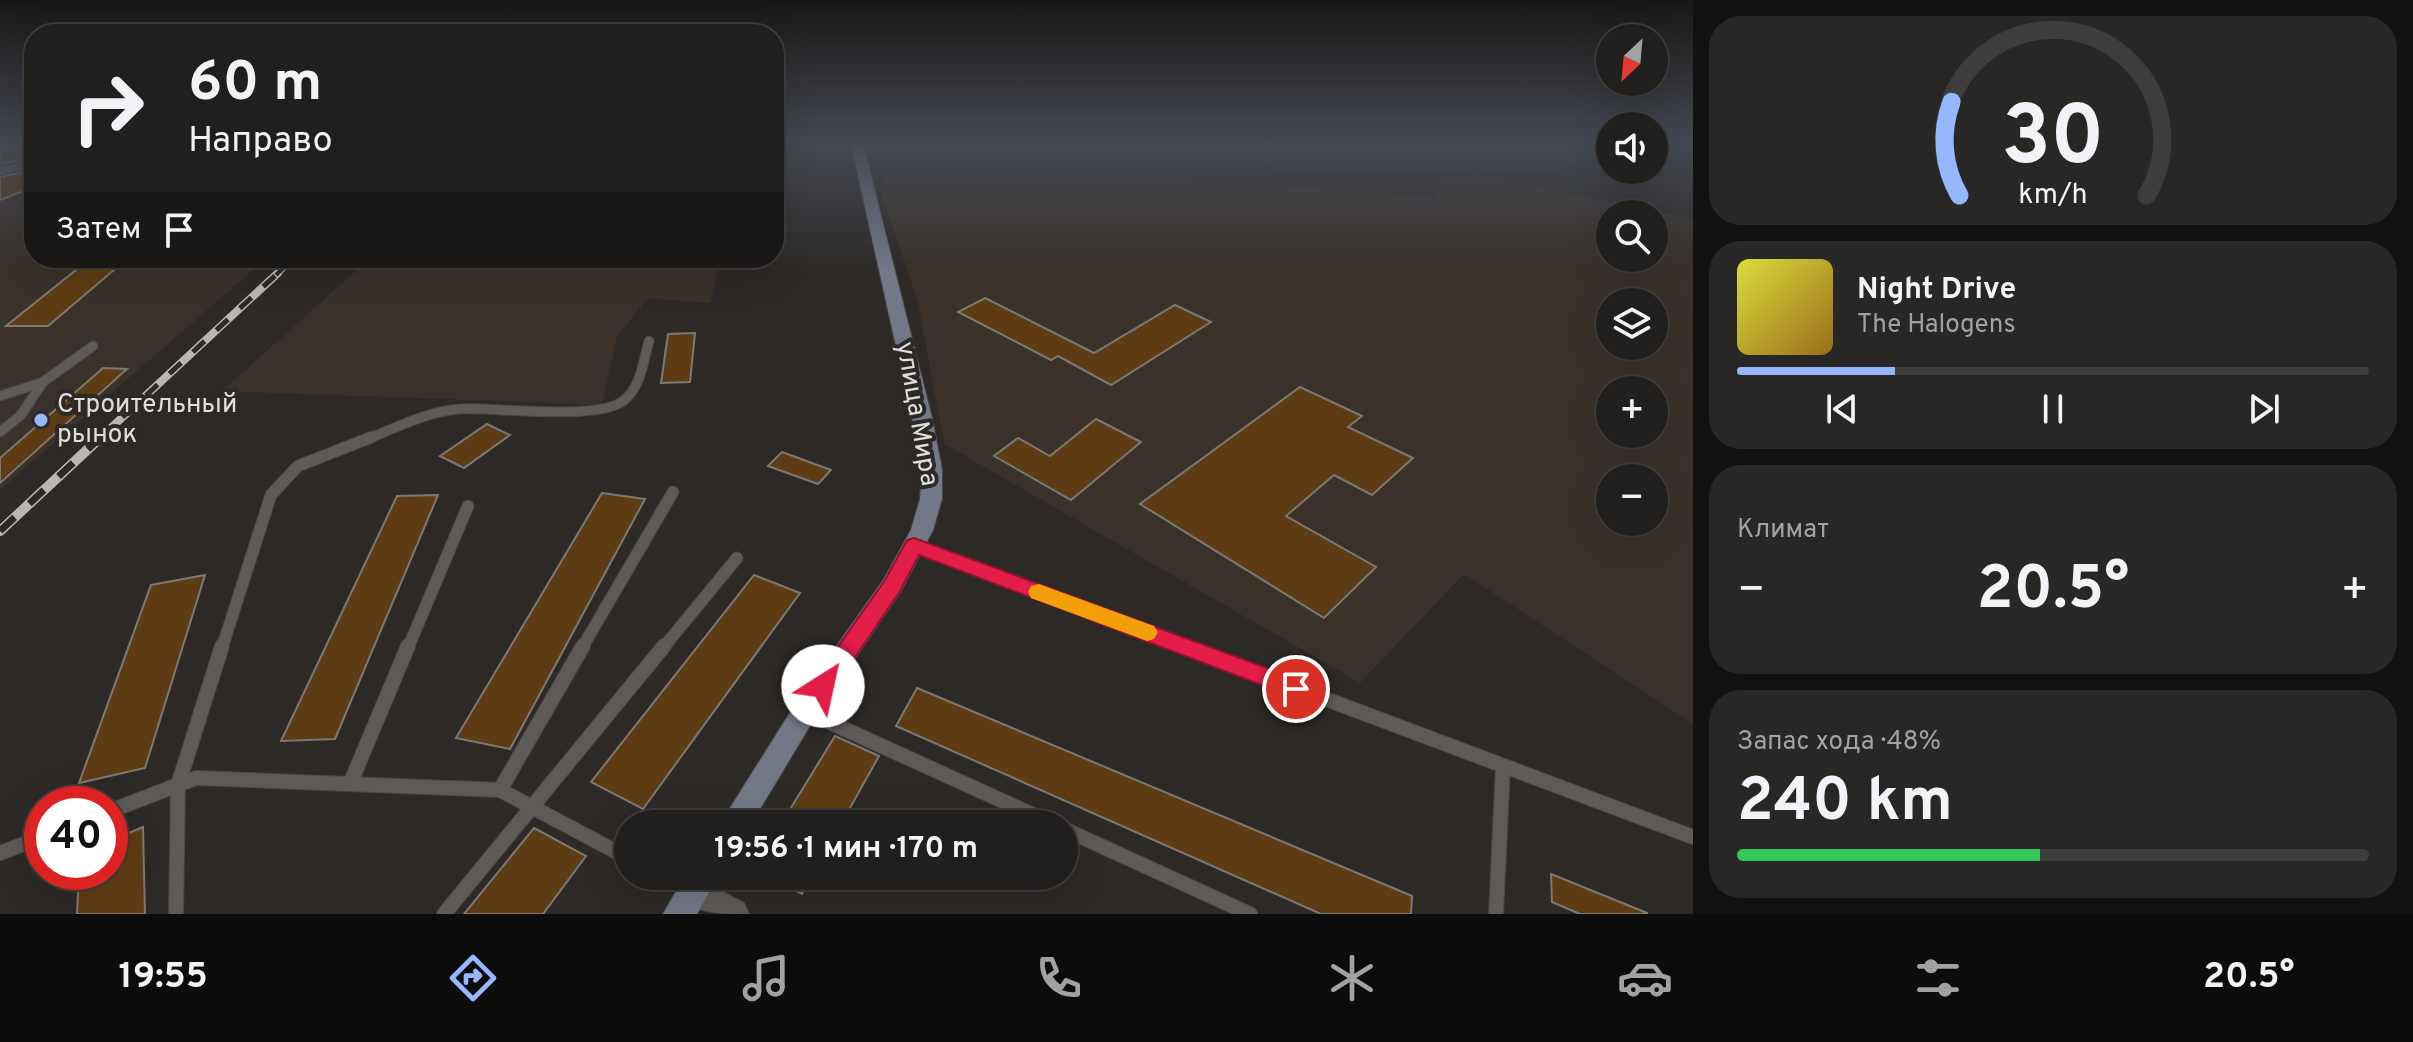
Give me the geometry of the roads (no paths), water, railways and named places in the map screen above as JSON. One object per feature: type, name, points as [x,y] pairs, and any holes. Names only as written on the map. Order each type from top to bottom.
[{"type":"street","name":"улица Мира","points":[[744,810],[805,711],[893,585],[928,514],[932,469],[867,187]]},
{"type":"street","points":[[692,894],[733,914]]},
{"type":"lane","points":[[176,914],[178,785],[271,495],[298,466],[421,418],[457,409],[589,411],[620,404],[635,391],[649,341]]},
{"type":"lane","points":[[0,396],[43,382],[93,346]]},
{"type":"lane","points":[[0,432],[21,415],[43,382]]},
{"type":"lane","points":[[500,790],[673,492]]},
{"type":"lane","points":[[350,784],[468,506]]},
{"type":"lane","points":[[914,545],[1693,837]]},
{"type":"lane","points":[[444,914],[737,558]]},
{"type":"lane","points":[[805,711],[1022,810]]},
{"type":"lane","points":[[1496,914],[1503,766]]},
{"type":"lane","points":[[128,804],[196,778],[500,790],[614,851]]},
{"type":"lane","points":[[1078,835],[1250,914]]},
{"type":"lane","points":[[0,853],[24,844]]},
{"type":"railway","points":[[276,275],[283,268]]},
{"type":"railway","points":[[99,439],[278,273]]},
{"type":"railway","points":[[0,531],[101,437]]},
{"type":"place","name":"Строительный рынок","points":[[41,420]]}]
